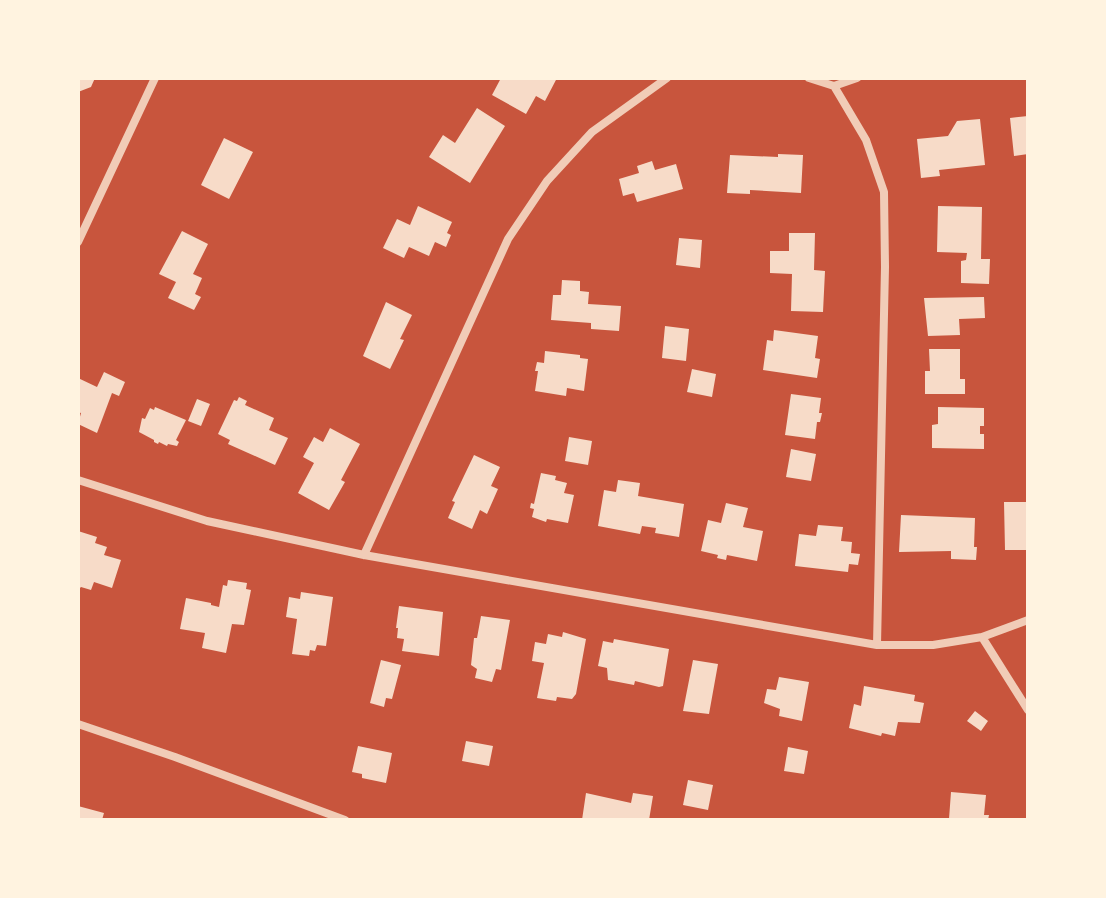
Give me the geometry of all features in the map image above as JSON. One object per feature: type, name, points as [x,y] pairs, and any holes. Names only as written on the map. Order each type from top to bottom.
[{"type":"street","points":[[78,242],[155,78]]},
{"type":"street","points":[[364,555],[508,239],[547,181],[592,132],[667,78]]},
{"type":"street","points":[[809,78],[834,86],[857,78]]},
{"type":"street","points":[[834,86],[866,140],[884,192],[877,645]]},
{"type":"street","points":[[78,480],[207,521],[364,555],[877,645],[933,645],[982,637],[1028,620]]},
{"type":"street","points":[[982,637],[1028,710]]},
{"type":"street","points":[[78,724],[345,820]]},
{"type":"building","points":[[78,78],[95,78],[91,87],[78,92]]},
{"type":"building","points":[[501,78],[557,78],[545,101],[536,96],[526,114],[492,95]]},
{"type":"building","points":[[477,108],[505,126],[470,183],[429,157],[443,135],[455,143]]},
{"type":"building","points":[[1028,116],[1028,154],[1014,156],[1010,118]]},
{"type":"building","points":[[980,119],[985,165],[939,170],[940,176],[921,178],[917,139],[948,136],[957,121]]},
{"type":"building","points":[[224,138],[253,152],[229,199],[201,185]]},
{"type":"building","points":[[778,154],[803,155],[801,193],[750,190],[750,194],[727,193],[730,155],[778,157]]},
{"type":"building","points":[[652,161],[655,170],[676,164],[683,189],[637,202],[634,193],[623,196],[619,179],[639,173],[637,166]]},
{"type":"building","points":[[418,206],[452,222],[446,247],[435,242],[429,256],[409,247],[404,258],[383,248],[397,219],[410,225]]},
{"type":"building","points":[[938,206],[982,207],[981,259],[990,259],[989,284],[961,283],[961,261],[966,260],[967,253],[937,252]]},
{"type":"building","points":[[182,231],[208,244],[193,274],[202,278],[195,294],[201,297],[194,310],[168,298],[176,282],[159,274]]},
{"type":"building","points":[[789,233],[815,233],[814,270],[825,271],[823,312],[791,311],[792,274],[770,273],[770,251],[789,251]]},
{"type":"building","points":[[679,238],[702,240],[700,268],[676,265]]},
{"type":"building","points":[[562,280],[580,281],[580,291],[589,292],[588,304],[621,306],[619,331],[591,329],[591,323],[551,320],[553,295],[561,295]]},
{"type":"building","points":[[984,297],[985,318],[959,319],[960,335],[928,336],[924,298]]},
{"type":"building","points":[[386,302],[412,315],[390,369],[363,356]]},
{"type":"building","points":[[665,326],[689,329],[686,361],[662,358]]},
{"type":"building","points":[[774,330],[818,336],[815,358],[820,359],[817,378],[763,370],[767,340],[773,341]]},
{"type":"building","points":[[929,349],[960,349],[960,379],[965,379],[965,394],[925,394],[925,371],[930,371]]},
{"type":"building","points":[[545,351],[580,355],[580,358],[588,359],[584,391],[567,388],[566,396],[535,391],[537,362],[544,363]]},
{"type":"building","points":[[692,369],[716,374],[712,397],[687,392]]},
{"type":"building","points":[[104,372],[125,382],[119,396],[112,393],[97,433],[78,424],[81,413],[78,412],[78,378],[97,387]]},
{"type":"building","points":[[791,394],[821,398],[819,413],[822,413],[820,422],[817,422],[815,439],[785,435]]},
{"type":"building","points":[[239,397],[247,401],[245,405],[274,418],[269,430],[288,438],[275,465],[228,444],[230,440],[218,434],[234,400],[237,401]]},
{"type":"building","points":[[197,399],[210,404],[201,426],[188,421]]},
{"type":"building","points":[[155,407],[186,420],[176,440],[179,442],[177,446],[158,444],[139,432],[142,418],[145,419],[150,408],[154,410]]},
{"type":"building","points":[[938,407],[984,408],[984,426],[980,426],[980,434],[984,434],[984,449],[932,448],[932,425],[938,424]]},
{"type":"building","points":[[330,428],[360,444],[341,480],[345,482],[329,510],[298,493],[314,463],[303,457],[314,437],[323,442]]},
{"type":"building","points":[[569,437],[592,441],[588,465],[565,461]]},
{"type":"building","points":[[791,449],[816,454],[811,481],[786,477]]},
{"type":"building","points":[[474,455],[500,467],[491,486],[498,489],[487,514],[480,510],[472,529],[448,518],[455,502],[452,501]]},
{"type":"building","points":[[541,473],[556,476],[555,480],[567,483],[564,493],[574,495],[568,523],[547,519],[546,522],[532,517],[534,509],[530,508],[531,503],[534,504]]},
{"type":"building","points":[[618,480],[640,483],[638,496],[684,504],[679,537],[655,533],[656,528],[642,526],[640,534],[598,526],[604,490],[616,492]]},
{"type":"building","points":[[1004,502],[1028,502],[1028,550],[1005,550]]},
{"type":"building","points":[[726,503],[748,508],[743,527],[763,531],[757,561],[727,555],[726,560],[701,551],[708,520],[721,523]]},
{"type":"building","points":[[901,515],[975,518],[976,560],[951,559],[951,551],[899,552]]},
{"type":"building","points":[[818,525],[843,527],[841,541],[852,542],[851,553],[860,554],[858,565],[849,564],[848,572],[795,566],[799,534],[816,536]]},
{"type":"building","points":[[78,531],[97,537],[95,543],[107,547],[104,555],[121,560],[112,588],[94,582],[91,590],[81,587],[78,590]]},
{"type":"building","points":[[228,580],[247,583],[246,589],[251,590],[244,625],[232,624],[226,653],[202,648],[205,633],[180,629],[186,598],[219,607],[223,585],[227,586]]},
{"type":"building","points":[[301,592],[333,597],[326,646],[317,645],[315,651],[310,650],[309,656],[292,654],[297,619],[286,617],[289,597],[300,599]]},
{"type":"building","points":[[399,606],[443,612],[439,656],[402,651],[404,639],[397,638],[396,628]]},
{"type":"building","points":[[481,616],[510,620],[501,670],[496,669],[492,682],[475,678],[477,669],[471,665],[474,638],[477,638]]},
{"type":"building","points":[[563,632],[586,639],[576,694],[572,699],[557,697],[556,701],[537,698],[544,663],[532,661],[535,642],[546,644],[548,634],[562,637]]},
{"type":"building","points":[[614,639],[669,649],[663,686],[608,680],[607,668],[598,666],[603,641],[613,643]]},
{"type":"building","points":[[381,660],[401,665],[392,699],[386,698],[384,707],[370,703]]},
{"type":"building","points":[[693,660],[718,664],[709,714],[683,711]]},
{"type":"building","points":[[779,677],[809,682],[802,721],[779,716],[780,709],[764,703],[767,689],[776,690]]},
{"type":"building","points":[[864,686],[915,695],[914,701],[924,703],[920,723],[898,722],[895,736],[849,728],[854,704],[861,706]]},
{"type":"building","points":[[975,711],[988,721],[981,731],[967,721]]},
{"type":"building","points":[[466,741],[493,746],[489,766],[462,761]]},
{"type":"building","points":[[358,746],[392,753],[386,783],[362,778],[362,774],[352,772]]},
{"type":"building","points":[[788,747],[808,751],[804,774],[784,771]]},
{"type":"building","points":[[688,780],[713,785],[708,810],[683,805]]},
{"type":"building","points":[[951,792],[986,795],[984,815],[989,815],[988,820],[949,819]]},
{"type":"building","points":[[586,793],[631,803],[633,793],[653,796],[649,820],[582,820]]},
{"type":"building","points":[[78,806],[104,813],[102,820],[78,820]]}]
